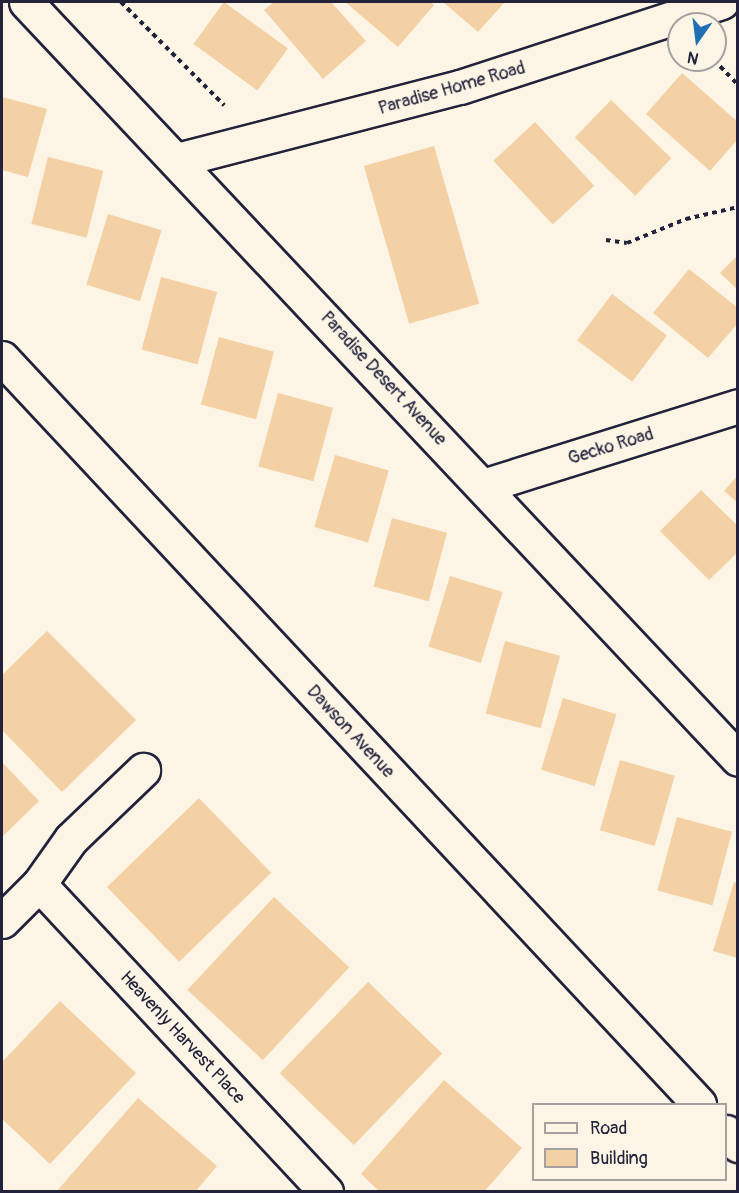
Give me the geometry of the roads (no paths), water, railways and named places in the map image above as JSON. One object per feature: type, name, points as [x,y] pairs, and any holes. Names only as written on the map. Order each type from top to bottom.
[{"type":"street","name":"Paradise Desert Avenue","points":[[26,2],[738,759]]},
{"type":"street","name":"Paradise Home Road","points":[[177,160],[460,87],[722,2]]},
{"type":"street","name":"Dawson Avenue","points":[[2,358],[698,1103]]},
{"type":"street","name":"Gecko Road","points":[[483,486],[738,406]]},
{"type":"street","points":[[2,921],[39,884],[71,839],[143,770]]},
{"type":"street","name":"Heavenly Harvest Place","points":[[39,884],[326,1191]]},
{"type":"street","points":[[727,1133],[738,1145]]}]
